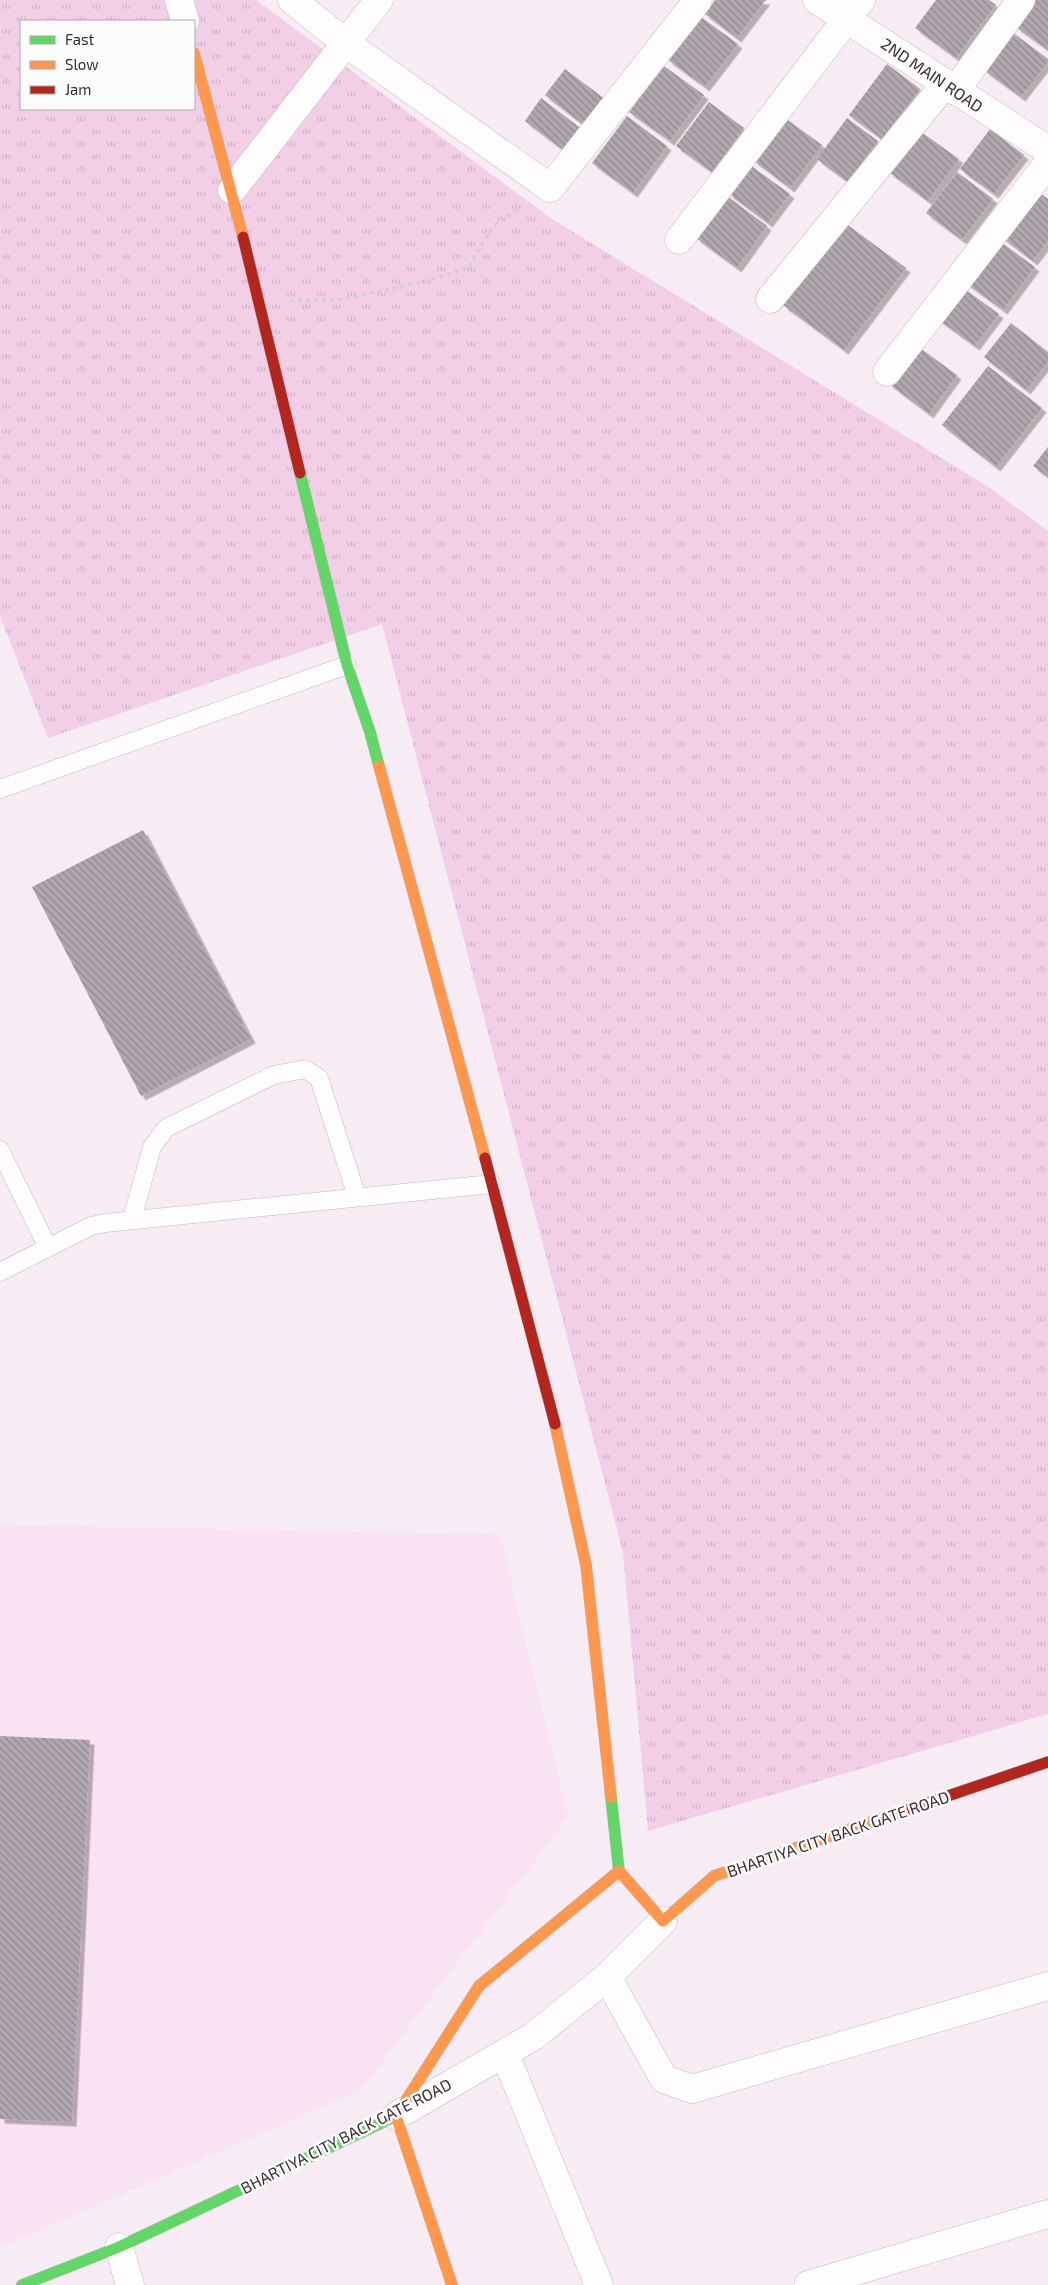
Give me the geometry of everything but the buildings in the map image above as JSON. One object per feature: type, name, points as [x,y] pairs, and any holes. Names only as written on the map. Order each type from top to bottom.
[{"type":"street","points":[[179,0],[185,20]]},
{"type":"street","points":[[292,0],[347,44],[550,188],[698,0]]},
{"type":"street","points":[[232,190],[347,44],[379,0]]},
{"type":"street","name":"2ND MAIN ROAD","points":[[817,0],[854,9],[950,87],[1048,150]]},
{"type":"street","points":[[770,299],[950,87],[1021,0]]},
{"type":"street","points":[[679,240],[854,9]]},
{"type":"street","points":[[195,57],[232,190],[347,665],[370,732],[551,1405],[586,1565],[619,1871],[663,1921]]},
{"type":"street","points":[[887,372],[1048,163]]},
{"type":"street","name":"BHARTIYA CITY BACK GATE ROAD","points":[[22,2285],[119,2247],[396,2116],[505,2054],[534,2036],[607,1977],[663,1921],[714,1876],[1048,1762]]},
{"type":"street","points":[[452,2285],[396,2116],[479,1986],[619,1871]]},
{"type":"street","points":[[607,1977],[664,2079],[692,2089],[1048,1986]]},
{"type":"street","points":[[505,2054],[599,2285]]},
{"type":"street","points":[[808,2285],[1048,2214]]},
{"type":"street","points":[[119,2247],[130,2285]]},
{"type":"lane","points":[[0,789],[347,665]]},
{"type":"lane","points":[[132,1219],[152,1147],[166,1128],[274,1075],[306,1069],[319,1078],[357,1197]]},
{"type":"lane","points":[[0,1150],[48,1248]]},
{"type":"lane","points":[[0,1272],[91,1226],[132,1219],[492,1184]]},
{"type":"path","points":[[259,301],[337,300],[427,281],[469,267],[493,226],[550,188]]},
{"type":"shaded area","points":[[0,1525],[500,1535],[568,1817],[361,2090],[0,2247]]},
{"type":"green space","points":[[0,0],[256,0],[552,219],[987,486],[1048,531],[1048,1714],[648,1831],[623,1553],[382,624],[48,738],[0,616]]},
{"type":"traffic: fast","points":[[300,473],[347,665],[370,732],[379,766]]},
{"type":"traffic: fast","points":[[611,1797],[619,1871]]},
{"type":"traffic: fast","points":[[22,2285],[119,2247],[396,2116]]},
{"type":"traffic: slow","points":[[195,57],[243,237]]},
{"type":"traffic: slow","points":[[379,766],[485,1158]]},
{"type":"traffic: slow","points":[[555,1424],[586,1565],[611,1797]]},
{"type":"traffic: slow","points":[[619,1871],[663,1921],[714,1876],[880,1819]]},
{"type":"traffic: slow","points":[[396,2116],[479,1986],[619,1871]]},
{"type":"traffic: slow","points":[[396,2116],[452,2285]]},
{"type":"traffic: jam","points":[[243,237],[300,473]]},
{"type":"traffic: jam","points":[[485,1158],[555,1424]]},
{"type":"traffic: jam","points":[[880,1819],[1048,1762]]}]
